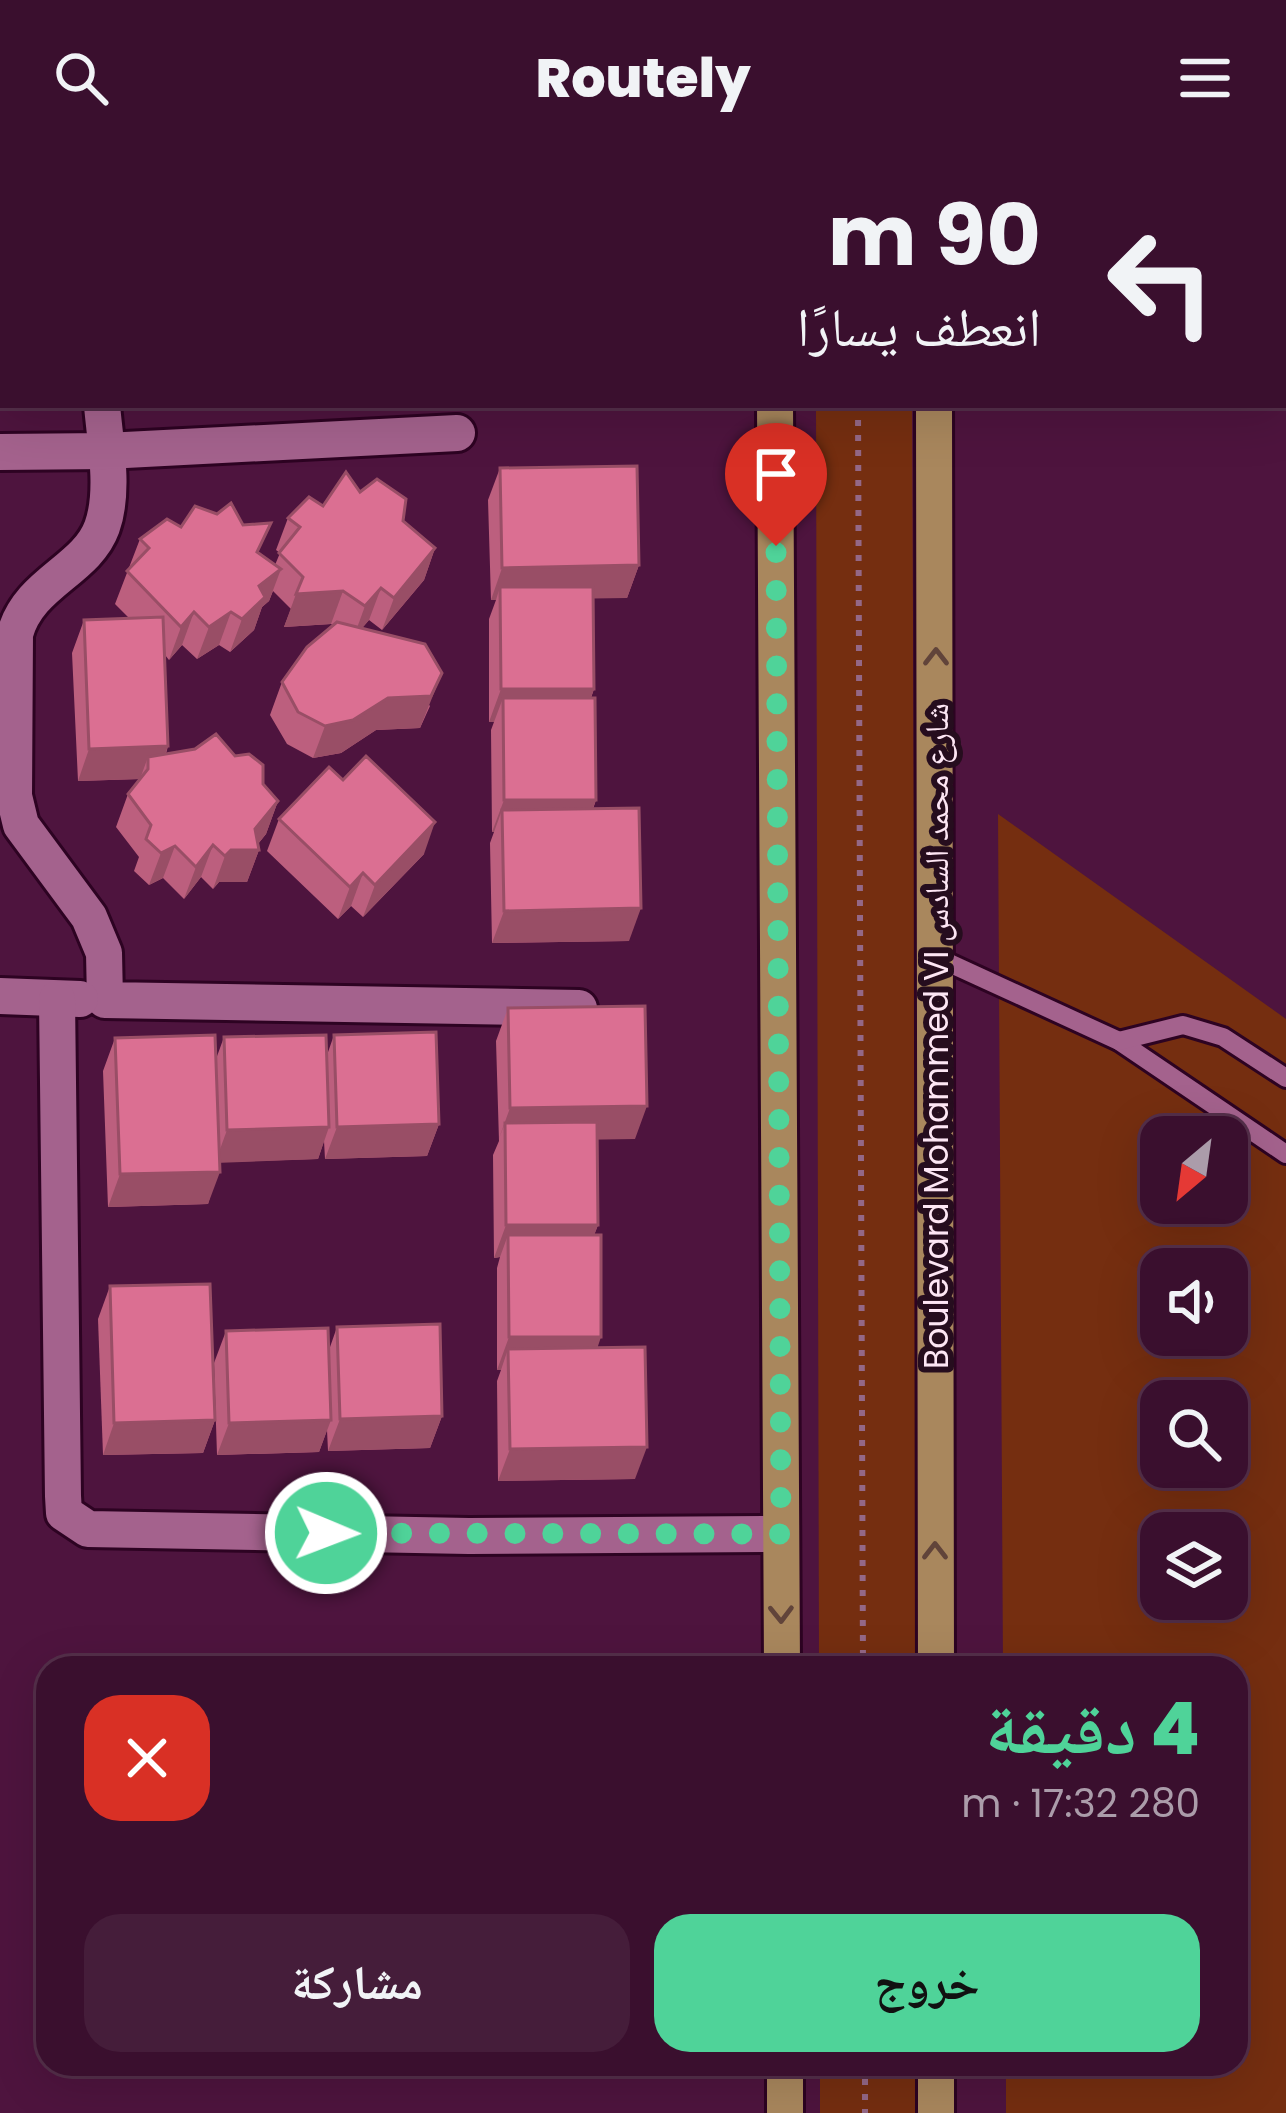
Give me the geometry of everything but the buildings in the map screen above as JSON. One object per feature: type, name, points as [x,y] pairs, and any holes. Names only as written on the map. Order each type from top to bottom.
[{"type":"main road","points":[[775,408],[782,1656]]},
{"type":"main road","name":"Boulevard Mohammed VI شارع محمد السادس","points":[[934,408],[936,1656]]},
{"type":"main road","points":[[785,2076],[785,2113]]},
{"type":"main road","points":[[936,2076],[936,2113]]},
{"type":"street","points":[[102,408],[107,504],[102,527],[92,545],[20,613],[15,634],[14,796],[21,826],[89,917],[104,952],[105,1000]]},
{"type":"street","points":[[0,452],[457,433]]},
{"type":"street","points":[[0,996],[579,1008]]},
{"type":"street","points":[[57,999],[63,1496],[64,1513],[74,1523],[88,1529],[446,1536],[781,1534]]},
{"type":"lane","points":[[936,957],[1119,1041],[1286,1154]]},
{"type":"lane","points":[[1119,1041],[1184,1025],[1223,1037],[1286,1078]]},
{"type":"path","points":[[858,408],[863,1656]]},
{"type":"path","points":[[865,2076],[865,2113]]},
{"type":"shaded area","points":[[816,408],[912,408],[918,1656],[819,1656]]},
{"type":"shaded area","points":[[998,814],[1286,1019],[1286,2113],[1006,2113],[1006,2076],[1248,2076],[1248,1656],[1003,1656]]},
{"type":"shaded area","points":[[820,2076],[920,2076],[920,2113],[820,2113]]},
{"type":"route","points":[[326,1533],[781,1534],[776,546]]}]
